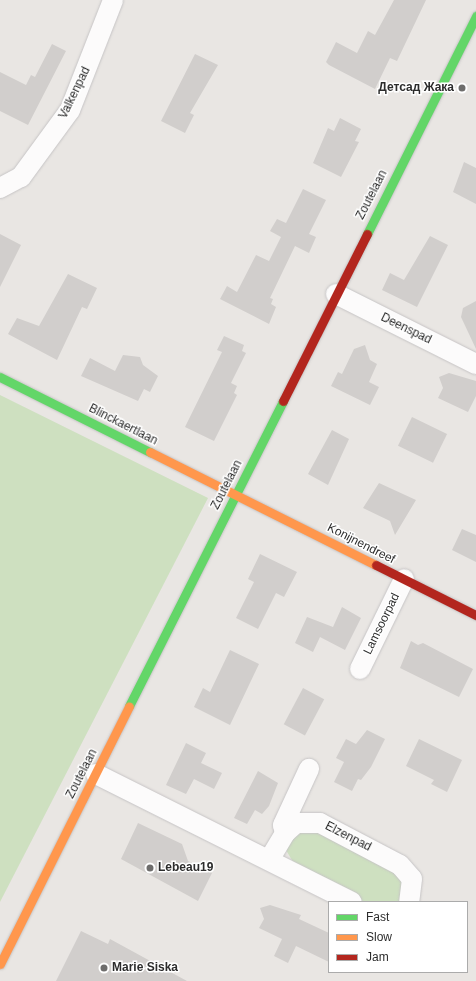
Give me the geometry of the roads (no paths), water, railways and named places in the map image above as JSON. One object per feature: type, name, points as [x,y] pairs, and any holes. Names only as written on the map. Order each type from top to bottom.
[{"type":"street","name":"Valkenpad","points":[[2,183],[20,177],[70,110],[113,0]]},
{"type":"street","name":"Zoutelaan","points":[[0,964],[476,16]]},
{"type":"street","name":"Deenspad","points":[[336,294],[476,364]]},
{"type":"street","name":"Blinckaertlaan","points":[[0,377],[236,495]]},
{"type":"street","name":"Konijnendreef","points":[[236,495],[476,615]]},
{"type":"street","name":"Lamsoorpad","points":[[360,669],[404,579]]},
{"type":"street","points":[[285,833],[283,825],[309,769]]},
{"type":"street","points":[[96,774],[350,901]]},
{"type":"street","name":"Elzenpad","points":[[269,860],[285,833],[296,823],[320,823],[400,864],[412,879],[409,901]]},
{"type":"place","name":"Детсад Жака","points":[[462,88]]},
{"type":"place","name":"Lebeau19","points":[[150,868]]},
{"type":"place","name":"Marie Siska","points":[[104,968]]}]
